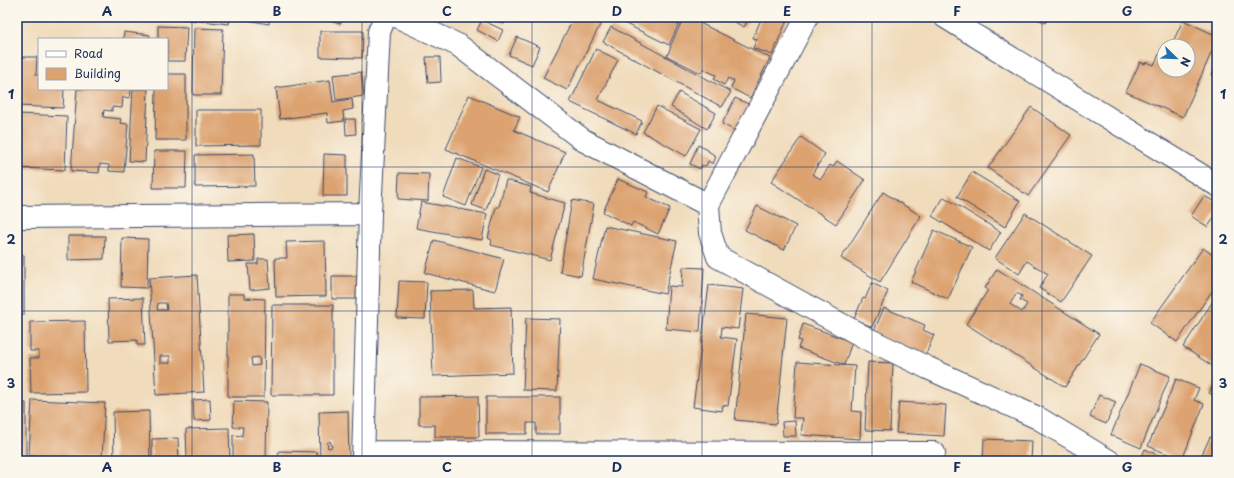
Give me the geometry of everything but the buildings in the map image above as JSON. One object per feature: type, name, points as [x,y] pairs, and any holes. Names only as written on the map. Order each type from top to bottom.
[{"type":"street","points":[[385,17],[379,32],[370,214],[363,457],[934,453]]},
{"type":"street","points":[[398,17],[458,46],[583,140],[708,205]]},
{"type":"street","points":[[807,17],[708,205],[710,233],[718,258],[866,338],[1038,418],[1109,461]]},
{"type":"street","points":[[945,17],[1217,184]]},
{"type":"street","points":[[17,217],[370,214]]}]
